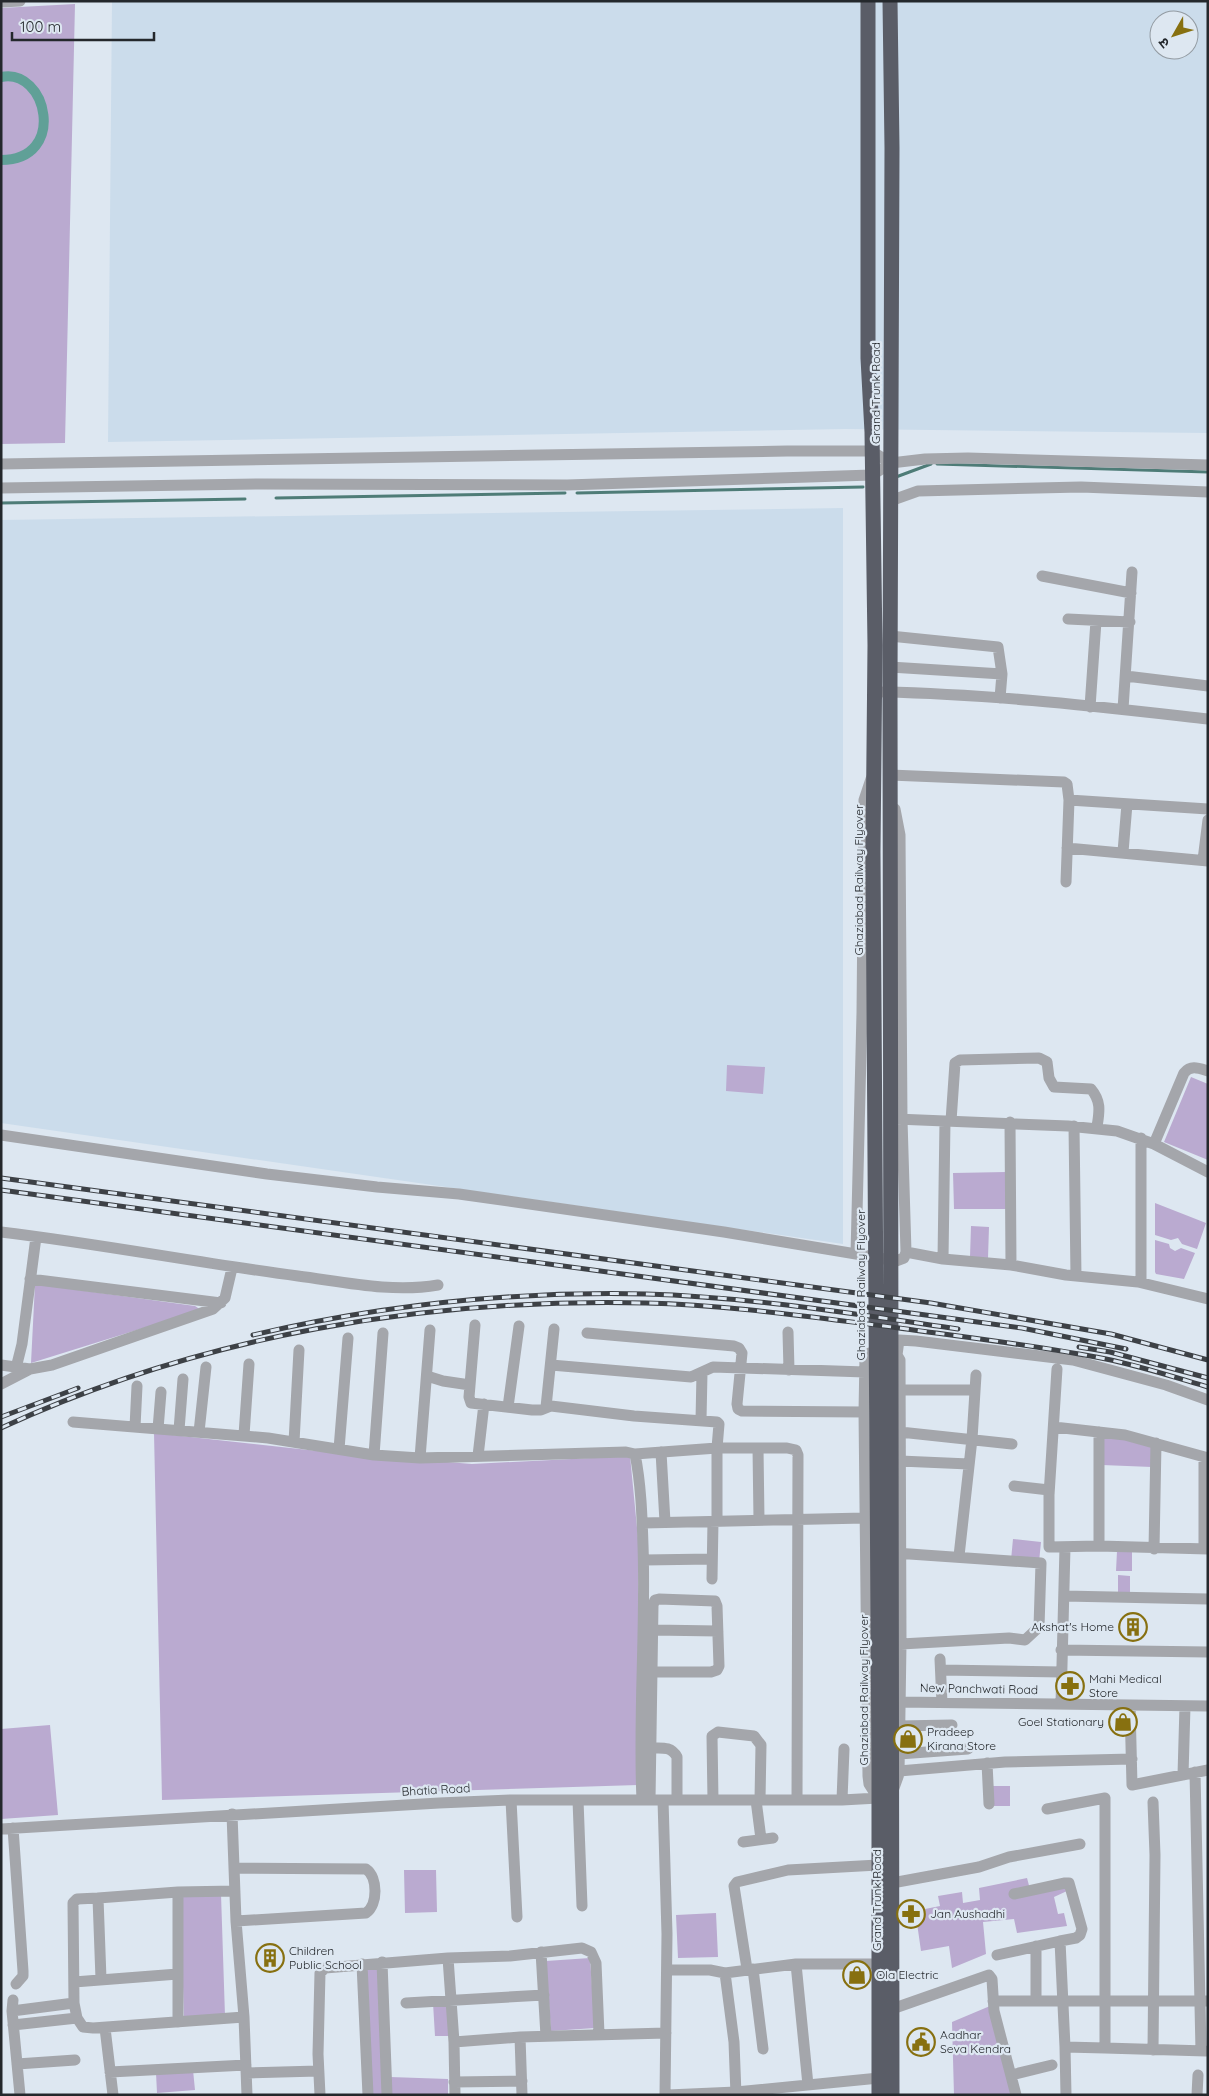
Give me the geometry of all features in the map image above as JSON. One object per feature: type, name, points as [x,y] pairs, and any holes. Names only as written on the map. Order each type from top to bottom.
[{"type":"highway","name":"Grand Trunk Road","points":[[868,1],[868,358],[872,476],[874,772]]},
{"type":"highway","name":"Grand Trunk Road","points":[[890,1],[892,148],[890,780]]},
{"type":"highway","points":[[868,148],[892,148]]},
{"type":"highway","points":[[868,245],[892,245]]},
{"type":"highway","name":"Ghaziabad Railway Flyover","points":[[874,772],[890,1772]]},
{"type":"highway","name":"Ghaziabad Railway Flyover","points":[[885,1796],[890,1772],[890,780]]},
{"type":"highway","name":"Grand Trunk Road","points":[[885,1796],[878,1864],[885,1964],[892,2009],[892,2095]]},
{"type":"highway","name":"Grand Trunk Road","points":[[879,2095],[885,1964],[892,1883],[885,1796]]},
{"type":"street","points":[[1,2],[20,1]]},
{"type":"street","points":[[1,464],[567,454],[871,451],[891,463]]},
{"type":"street","points":[[1,488],[259,484],[567,485],[872,476],[891,463],[968,458],[1208,465]]},
{"type":"street","points":[[890,501],[918,491],[1081,487],[1208,492]]},
{"type":"street","points":[[1123,709],[1132,572]]},
{"type":"street","points":[[1042,576],[1131,593]]},
{"type":"street","points":[[1068,619],[1130,622]]},
{"type":"street","points":[[1090,707],[1096,621]]},
{"type":"street","points":[[890,636],[993,645],[999,649],[1002,674],[1000,698]]},
{"type":"street","points":[[890,667],[1002,674]]},
{"type":"street","points":[[1126,676],[1208,686]]},
{"type":"street","points":[[874,692],[1000,698],[1208,719]]},
{"type":"street","points":[[856,1254],[862,1013],[864,800],[874,772]]},
{"type":"street","points":[[1,1135],[267,1174],[377,1187],[459,1194],[724,1232],[896,1261],[904,1258],[906,1252],[902,1120],[900,835],[890,780],[1064,782],[1068,787],[1069,800],[1066,882]]},
{"type":"street","points":[[1069,800],[1208,809]]},
{"type":"street","points":[[1124,852],[1127,804]]},
{"type":"street","points":[[1067,848],[1205,860],[1208,820]]},
{"type":"street","points":[[943,1259],[948,1121],[955,1063],[960,1060],[1039,1058],[1047,1062],[1049,1078],[1054,1087],[1092,1090],[1097,1096],[1100,1105],[1097,1128]]},
{"type":"street","points":[[1154,1144],[1184,1073],[1188,1068],[1194,1067],[1208,1071]]},
{"type":"street","points":[[859,1119],[1010,1122],[1097,1128],[1117,1131],[1141,1138],[1208,1171]]},
{"type":"street","points":[[1010,1122],[1011,1265]]},
{"type":"street","points":[[1074,1126],[1076,1276]]},
{"type":"street","points":[[1141,1138],[1141,1282]]},
{"type":"street","points":[[1,1232],[196,1260],[232,1268],[407,1288],[438,1285]]},
{"type":"street","points":[[16,1368],[22,1344],[36,1236]]},
{"type":"street","points":[[906,1252],[943,1259],[1011,1265],[1076,1276],[1141,1282],[1208,1299]]},
{"type":"street","points":[[1,1365],[30,1369],[52,1365],[213,1309],[225,1298],[232,1268]]},
{"type":"street","points":[[30,1279],[221,1303]]},
{"type":"street","points":[[475,1325],[470,1403],[532,1410],[541,1410],[546,1407],[634,1416],[701,1420],[717,1422],[719,1424],[712,1579]]},
{"type":"street","points":[[508,1407],[519,1326]]},
{"type":"street","points":[[420,1458],[430,1330]]},
{"type":"street","points":[[546,1407],[554,1330]]},
{"type":"street","points":[[788,1332],[788,1370]]},
{"type":"street","points":[[374,1455],[383,1333]]},
{"type":"street","points":[[587,1333],[739,1348],[742,1353],[739,1368],[737,1404],[738,1409],[742,1411],[864,1412]]},
{"type":"street","points":[[339,1449],[348,1338]]},
{"type":"street","points":[[890,1772],[899,1754],[901,1644],[900,1360],[897,1355],[899,1340],[916,1340],[1072,1360],[1166,1385],[1208,1400]]},
{"type":"street","points":[[294,1442],[299,1350]]},
{"type":"street","points":[[885,1796],[869,1784],[868,1776],[864,1372],[865,1357],[868,1353],[897,1355]]},
{"type":"street","points":[[244,1436],[249,1364]]},
{"type":"street","points":[[551,1365],[691,1376],[713,1367],[864,1372]]},
{"type":"street","points":[[199,1432],[206,1367]]},
{"type":"street","points":[[1,1384],[30,1369]]},
{"type":"street","points":[[1054,1427],[1125,1435],[1206,1458],[1206,1549],[1099,1546],[1049,1547],[1049,1490],[1057,1369]]},
{"type":"street","points":[[701,1420],[702,1373]]},
{"type":"street","points":[[959,1556],[972,1439],[976,1375]]},
{"type":"street","points":[[427,1376],[443,1381],[470,1385]]},
{"type":"street","points":[[179,1430],[183,1379]]},
{"type":"street","points":[[134,1427],[137,1386]]},
{"type":"street","points":[[900,1390],[975,1390]]},
{"type":"street","points":[[158,1429],[161,1392]]},
{"type":"street","points":[[478,1456],[484,1404]]},
{"type":"street","points":[[73,1422],[244,1436],[374,1455],[420,1458],[626,1452],[635,1454],[717,1448],[796,1450],[798,1456],[797,1800]]},
{"type":"street","points":[[900,1432],[1012,1444]]},
{"type":"street","points":[[1099,1432],[1099,1546]]},
{"type":"street","points":[[1154,1549],[1156,1443]]},
{"type":"street","points":[[758,1448],[759,1520]]},
{"type":"street","points":[[661,1452],[665,1522]]},
{"type":"street","points":[[635,1454],[643,1523],[645,1598],[640,1750],[646,1800]]},
{"type":"street","points":[[900,1461],[969,1464]]},
{"type":"street","points":[[1014,1486],[1049,1490]]},
{"type":"street","points":[[643,1523],[865,1518]]},
{"type":"street","points":[[1061,1704],[1061,1650],[1066,1547]]},
{"type":"street","points":[[866,1550],[1041,1563],[1040,1627],[1026,1640],[1009,1638],[901,1644]]},
{"type":"street","points":[[644,1560],[712,1559]]},
{"type":"street","points":[[1064,1596],[1208,1600]]},
{"type":"street","points":[[646,1800],[651,1748],[652,1672],[653,1630],[653,1606],[655,1600],[715,1601],[718,1631],[719,1666],[717,1670],[711,1672],[652,1672]]},
{"type":"street","points":[[653,1630],[718,1631]]},
{"type":"street","points":[[1061,1650],[1208,1652]]},
{"type":"street","points":[[942,1703],[941,1664],[1062,1672]]},
{"type":"street","name":"New Panchwati Road","points":[[899,1702],[1208,1706]]},
{"type":"street","points":[[1130,1705],[1132,1785],[1208,1770]]},
{"type":"street","points":[[1182,1775],[1185,1706]]},
{"type":"street","points":[[899,1726],[952,1725]]},
{"type":"street","points":[[713,1800],[712,1736],[718,1732],[754,1736],[761,1745],[758,1800],[761,1839]]},
{"type":"street","points":[[651,1748],[668,1748],[674,1751],[677,1757],[677,1800]]},
{"type":"street","points":[[842,1800],[844,1749]]},
{"type":"street","points":[[899,1754],[968,1749]]},
{"type":"street","points":[[890,1772],[987,1763],[1132,1759]]},
{"type":"street","points":[[987,1763],[989,1804]]},
{"type":"street","points":[[1065,2048],[1204,2051],[1203,1949],[1195,1772]]},
{"type":"street","name":"Bhatia Road","points":[[1,1829],[232,1814],[511,1800],[842,1800],[885,1796]]},
{"type":"street","points":[[1047,1809],[1105,1798],[1105,2048]]},
{"type":"street","points":[[511,1800],[517,1917]]},
{"type":"street","points":[[578,1800],[582,1906]]},
{"type":"street","points":[[663,1800],[667,1970],[667,2095],[736,2093],[879,2078]]},
{"type":"street","points":[[1153,1802],[1155,1855],[1153,2050]]},
{"type":"street","points":[[232,1814],[236,1921],[244,2017],[247,2095]]},
{"type":"street","points":[[13,1828],[23,1971],[20,1980],[16,1984]]},
{"type":"street","points":[[743,1842],[773,1838]]},
{"type":"street","points":[[892,1883],[980,1867],[1009,1857],[1080,1844]]},
{"type":"street","points":[[763,2049],[734,1886],[737,1882],[788,1870],[878,1864]]},
{"type":"street","points":[[234,1868],[366,1869],[372,1873],[374,1880],[375,1903],[372,1910],[366,1913],[236,1921]]},
{"type":"street","points":[[997,1955],[1076,1938],[1080,1935],[1082,1929],[1069,1884],[1065,1882],[1014,1894]]},
{"type":"street","points":[[235,1891],[178,1892],[77,1899],[73,1903],[74,2003],[77,2018],[83,2027],[105,2028],[244,2017]]},
{"type":"street","points":[[178,1892],[178,2022]]},
{"type":"street","points":[[98,1898],[101,1979]]},
{"type":"street","points":[[1060,1941],[1066,2095]]},
{"type":"street","points":[[1036,1946],[1036,2000]]},
{"type":"street","points":[[320,2095],[318,2071],[320,1973],[325,1968],[382,1962],[510,1956],[582,1948],[591,1952],[596,1963],[599,2034]]},
{"type":"street","points":[[541,1952],[546,2036]]},
{"type":"street","points":[[448,1958],[454,2042],[455,2095]]},
{"type":"street","points":[[382,1962],[387,2095]]},
{"type":"street","points":[[362,1964],[368,2095]]},
{"type":"street","points":[[667,1970],[710,1970],[725,1973],[796,1964],[885,1964]]},
{"type":"street","points":[[796,1964],[808,2085]]},
{"type":"street","points":[[725,1973],[734,2042],[736,2093]]},
{"type":"street","points":[[74,1982],[178,1974]]},
{"type":"street","points":[[892,2009],[989,1975],[992,1979],[993,2001],[1016,2095]]},
{"type":"street","points":[[406,2003],[544,1996]]},
{"type":"street","points":[[993,2001],[1204,2001]]},
{"type":"street","points":[[20,2095],[13,2026],[13,2006],[74,2003]]},
{"type":"street","points":[[13,2026],[77,2018]]},
{"type":"street","points":[[105,2028],[113,2095]]},
{"type":"street","points":[[454,2042],[520,2037],[666,2032]]},
{"type":"street","points":[[520,2037],[522,2095]]},
{"type":"street","points":[[17,2064],[75,2060]]},
{"type":"street","points":[[1011,2075],[1052,2065]]},
{"type":"street","points":[[110,2072],[246,2069],[318,2071]]},
{"type":"street","points":[[1197,2095],[1198,2075]]},
{"type":"street","points":[[454,2082],[522,2081]]},
{"type":"shaded area","points":[[112,1],[1208,1],[1208,433],[846,429],[108,442]]},
{"type":"shaded area","points":[[75,4],[65,443],[1,444],[1,8]]},
{"type":"shaded area","points":[[843,508],[843,1244],[1,1123],[1,520]]},
{"type":"shaded area","points":[[727,1065],[765,1067],[763,1094],[726,1091]]},
{"type":"shaded area","points":[[1191,1077],[1208,1084],[1208,1160],[1164,1142]]},
{"type":"shaded area","points":[[1006,1172],[1007,1209],[954,1209],[953,1173]]},
{"type":"shaded area","points":[[1155,1203],[1206,1223],[1197,1249],[1182,1244],[1178,1238],[1171,1240],[1155,1235]]},
{"type":"shaded area","points":[[971,1226],[989,1227],[988,1258],[970,1257]]},
{"type":"shaded area","points":[[1155,1240],[1169,1244],[1170,1248],[1175,1251],[1181,1248],[1195,1253],[1184,1279],[1156,1274]]},
{"type":"shaded area","points":[[35,1284],[195,1306],[201,1310],[31,1363]]},
{"type":"shaded area","points":[[154,1433],[336,1453],[472,1464],[630,1456],[638,1538],[638,1785],[162,1800]]},
{"type":"shaded area","points":[[1103,1434],[1153,1446],[1152,1467],[1102,1465]]},
{"type":"shaded area","points":[[1013,1539],[1041,1542],[1039,1562],[1011,1560]]},
{"type":"shaded area","points":[[1117,1551],[1132,1551],[1132,1571],[1116,1571]]},
{"type":"shaded area","points":[[1118,1575],[1130,1576],[1130,1592],[1118,1592]]},
{"type":"shaded area","points":[[50,1725],[58,1815],[1,1819],[1,1729]]},
{"type":"shaded area","points":[[992,1786],[1010,1786],[1010,1806],[993,1806]]},
{"type":"shaded area","points":[[404,1870],[436,1870],[437,1912],[405,1913]]},
{"type":"shaded area","points":[[1027,1878],[1031,1893],[1064,1885],[1067,1891],[1054,1897],[1058,1914],[1064,1913],[1067,1926],[1017,1933],[1014,1919],[983,1922],[986,1954],[952,1968],[949,1946],[921,1951],[917,1923],[923,1922],[922,1916],[926,1914],[925,1909],[940,1906],[938,1896],[962,1892],[963,1903],[980,1900],[979,1888]]},
{"type":"shaded area","points":[[221,1894],[225,2016],[184,2017],[180,1895]]},
{"type":"shaded area","points":[[716,1913],[718,1957],[678,1958],[676,1915]]},
{"type":"shaded area","points":[[590,1958],[595,2028],[551,2031],[546,1961]]},
{"type":"shaded area","points":[[380,1966],[384,2095],[369,2095],[363,1968]]},
{"type":"shaded area","points":[[449,2002],[451,2036],[435,2036],[433,2003]]},
{"type":"shaded area","points":[[990,2006],[1011,2095],[954,2095],[952,2022]]},
{"type":"shaded area","points":[[193,2070],[195,2090],[157,2093],[156,2073]]},
{"type":"shaded area","points":[[390,2077],[448,2079],[448,2095],[390,2095]]},
{"type":"waterway","points":[[1,77],[17,78],[30,86],[39,99],[43,115],[43,131],[36,146],[22,156],[1,160]]},
{"type":"waterway","points":[[896,477],[931,464]]},
{"type":"waterway","points":[[937,464],[1208,472]]},
{"type":"waterway","points":[[577,493],[863,487]]},
{"type":"waterway","points":[[276,498],[565,493]]},
{"type":"waterway","points":[[1,503],[245,499]]},
{"type":"railway","points":[[1,1178],[931,1303],[1111,1334],[1208,1360]]},
{"type":"railway","points":[[1,1190],[1022,1328],[1126,1349]]},
{"type":"railway","points":[[253,1335],[350,1316],[448,1302],[547,1295],[596,1294],[646,1294],[764,1302],[958,1329]]},
{"type":"railway","points":[[1,1428],[77,1396],[156,1369],[235,1346],[316,1329],[398,1316],[481,1307],[563,1303],[646,1303],[707,1306],[892,1327],[1026,1345],[1106,1359],[1208,1387]]},
{"type":"railway","points":[[1079,1347],[1110,1352],[1208,1378]]},
{"type":"railway","points":[[1,1417],[78,1388]]},
{"type":"place","name":"Akshat's Home","points":[[1133,1627]]},
{"type":"place","name":"Mahi Medical Store","points":[[1070,1686]]},
{"type":"place","name":"Goel Stationary","points":[[1123,1722]]},
{"type":"place","name":"Pradeep Kirana Store","points":[[908,1739]]},
{"type":"place","name":"Jan Aushadhi","points":[[911,1914]]},
{"type":"place","name":"Children Public School","points":[[270,1958]]},
{"type":"place","name":"Ola Electric","points":[[857,1975]]},
{"type":"place","name":"Aadhar Seva Kendra","points":[[921,2042]]}]
